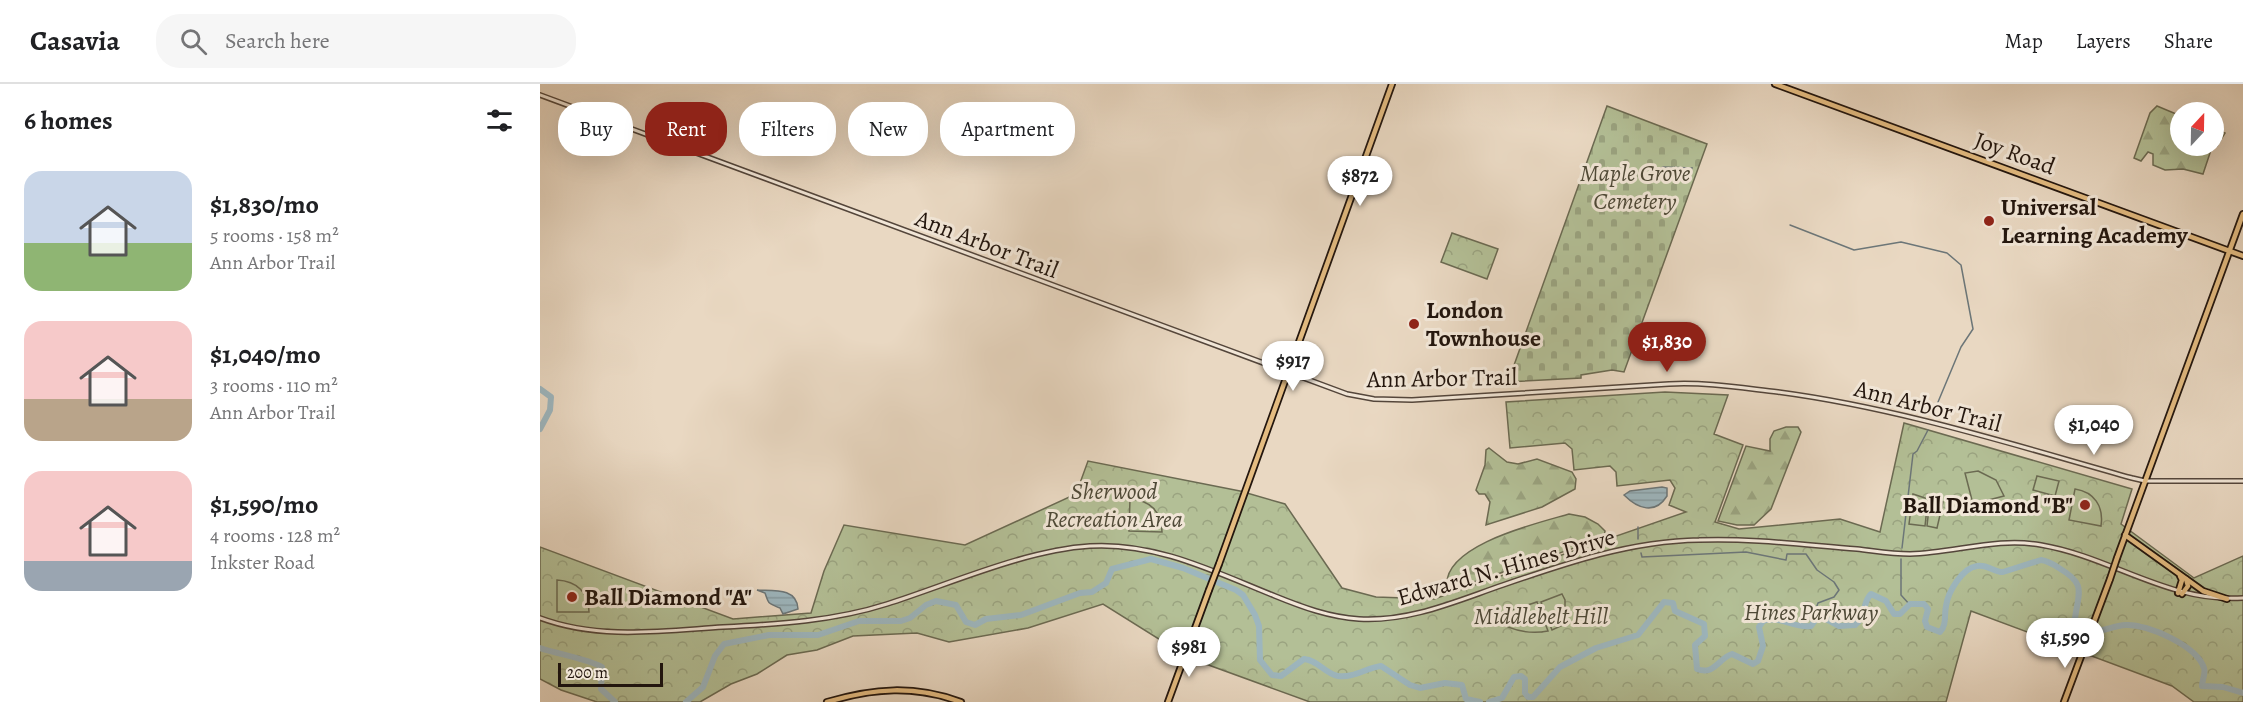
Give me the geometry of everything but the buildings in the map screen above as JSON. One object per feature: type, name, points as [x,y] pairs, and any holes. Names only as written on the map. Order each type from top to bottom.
[{"type":"main road","points":[[1168,702],[1392,84]]},
{"type":"main road","name":"Joy Road","points":[[1775,84],[2243,255]]},
{"type":"main road","points":[[2064,702],[2243,214]]},
{"type":"main road","points":[[2125,535],[2208,594],[2227,599]]},
{"type":"main road","points":[[2176,572],[2182,580],[2180,593]]},
{"type":"main road","points":[[2180,593],[2188,586],[2186,579]]},
{"type":"main road","points":[[827,702],[869,691],[898,688],[924,691],[960,702]]},
{"type":"street","name":"Ann Arbor Trail","points":[[540,95],[1347,394],[1381,400],[1690,382],[1825,398],[1903,414],[2145,481],[2243,481]]},
{"type":"street","name":"Edward N. Hines Drive","points":[[540,618],[578,629],[618,633],[816,620],[882,605],[1050,551],[1104,545],[1163,552],[1313,611],[1358,619],[1395,618],[1426,612],[1587,557],[1643,545],[1698,540],[1765,541],[1907,554],[1993,543],[2028,543],[2080,555],[2180,593],[2227,599],[2243,598]]},
{"type":"green space","name":"Maple Grove Cemetery","points":[[1607,106],[1707,144],[1624,372],[1612,370],[1581,375],[1581,378],[1508,382]]},
{"type":"green space","points":[[2157,106],[2170,111],[2170,156],[2209,156],[2203,174],[2183,169],[2165,170],[2153,165],[2153,154],[2148,152],[2141,161],[2134,158],[2150,113]]},
{"type":"green space","points":[[1452,233],[1498,249],[1487,279],[1441,262]]},
{"type":"green space","name":"Hines Parkway","points":[[1665,392],[1728,395],[1714,434],[1743,445],[1715,522],[1739,529],[1840,519],[1880,532],[1904,423],[2132,489],[2121,524],[2194,578],[2243,556],[2243,702],[2194,702],[2172,686],[1971,611],[1946,702],[1310,702],[1192,659],[1194,654],[1178,651],[1103,604],[1028,628],[949,642],[917,633],[853,636],[817,650],[787,655],[757,674],[731,684],[700,702],[597,702],[561,690],[540,679],[540,547],[733,619],[811,613],[824,571],[844,525],[965,545],[1076,494],[1088,461],[1240,491],[1285,504],[1342,588],[1376,597],[1434,599],[1686,512],[1669,505],[1675,488],[1670,480],[1617,486],[1616,472],[1610,466],[1574,470],[1572,449],[1565,443],[1510,448],[1506,402]]},
{"type":"green space","points":[[1786,427],[1798,427],[1801,432],[1771,509],[1754,525],[1737,525],[1718,521],[1746,446],[1770,451],[1770,439],[1774,431]]},
{"type":"green space","points":[[1489,448],[1507,462],[1518,464],[1537,459],[1572,472],[1576,479],[1575,489],[1542,507],[1486,525],[1490,502],[1485,494],[1479,494],[1476,490],[1485,465],[1486,450]]},
{"type":"green space","points":[[1978,471],[1996,480],[2004,496],[1973,504],[1965,473]]},
{"type":"green space","points":[[2037,476],[2059,481],[2055,496],[2033,490]]},
{"type":"green space","name":"Ball Diamond \"B\"","points":[[2075,489],[2088,493],[2096,501],[2101,512],[2101,526],[2069,520]]},
{"type":"green space","points":[[1913,494],[1928,499],[1925,526],[1909,524]]},
{"type":"green space","points":[[1130,499],[1143,502],[1153,508],[1160,519],[1162,532],[1129,531]]},
{"type":"green space","points":[[1930,499],[1943,502],[1937,528],[1927,526]]},
{"type":"green space","points":[[1569,514],[1585,517],[1598,524],[1605,531],[1604,538],[1456,588],[1447,587],[1450,572],[1460,559],[1475,548],[1515,530]]},
{"type":"green space","name":"Ball Diamond \"A\"","points":[[557,580],[570,583],[580,589],[587,599],[589,612],[557,612]]},
{"type":"green space","points":[[1562,594],[1565,600],[1565,624],[1552,630],[1541,602]]},
{"type":"green space","name":"Middlebelt Hill","points":[[1537,602],[1548,631],[1518,630],[1490,617]]},
{"type":"water","points":[[1663,167],[1692,168],[1686,181],[1660,173],[1658,170]]},
{"type":"water","points":[[1667,488],[1667,496],[1652,508],[1635,504],[1624,495],[1630,491]]},
{"type":"water","points":[[757,590],[789,594],[797,602],[798,609],[783,614],[780,608],[767,600],[765,593]]},
{"type":"waterway","points":[[1790,225],[1854,250],[1901,242],[1947,253],[1961,265],[1973,329],[1961,347],[1933,414]]},
{"type":"waterway","points":[[540,389],[551,397],[550,410],[540,429]]},
{"type":"waterway","points":[[1902,548],[1913,454],[1917,451],[1928,430]]},
{"type":"waterway","points":[[1638,527],[1638,539]]},
{"type":"waterway","points":[[1641,553],[1642,557],[1746,552],[1786,560],[1787,554],[1806,554],[1817,570],[1834,582],[1839,590],[1834,597],[1818,603],[1815,611],[1816,617]]},
{"type":"waterway","points":[[686,702],[703,687],[715,656],[724,644],[769,635],[818,635],[859,621],[901,621],[910,618],[926,605],[936,601],[956,605],[966,622],[975,625],[986,619],[1021,615],[1080,593],[1092,592],[1106,583],[1112,569],[1151,559],[1183,568],[1243,595],[1259,626],[1260,660],[1272,675],[1281,676],[1304,659],[1338,676],[1349,676],[1381,666],[1410,685],[1420,688],[1445,683],[1462,685],[1466,699],[1480,702]]},
{"type":"waterway","points":[[1901,559],[1901,595],[1910,605]]},
{"type":"waterway","points":[[1489,702],[1502,698],[1514,677],[1521,676],[1525,679],[1525,693],[1528,697],[1533,697],[1560,667],[1596,648],[1638,635],[1664,602],[1673,603],[1675,611],[1704,624],[1705,636],[1695,645],[1697,669],[1703,671],[1712,668],[1732,654],[1753,664],[1758,661],[1763,646],[1759,627],[1763,621],[1775,620],[1799,626],[1811,626],[1819,615],[1839,626],[1855,625],[1871,594],[1886,601],[1894,614],[1900,614],[1910,604],[1924,604],[1928,609],[1925,621],[1927,627],[1940,632],[1950,594],[1966,571],[1981,566],[2003,572],[2041,560],[2068,574],[2077,584],[2079,595],[2075,618],[2081,628],[2098,631],[2126,625],[2159,632],[2182,644],[2200,660],[2204,670],[2202,686],[2223,687],[2243,693]]},
{"type":"waterway","points":[[540,648],[602,667],[601,689],[615,702]]},
{"type":"place","name":"Universal Learning Academy","points":[[1989,221]]},
{"type":"place","name":"London Townhouse","points":[[1414,324]]},
{"type":"place","name":"Ball Diamond \"B\"","points":[[2085,505]]},
{"type":"place","name":"Ball Diamond \"A\"","points":[[572,597]]},
{"type":"park label","name":"Sherwood Recreation Area","points":[[1114,505]]}]
